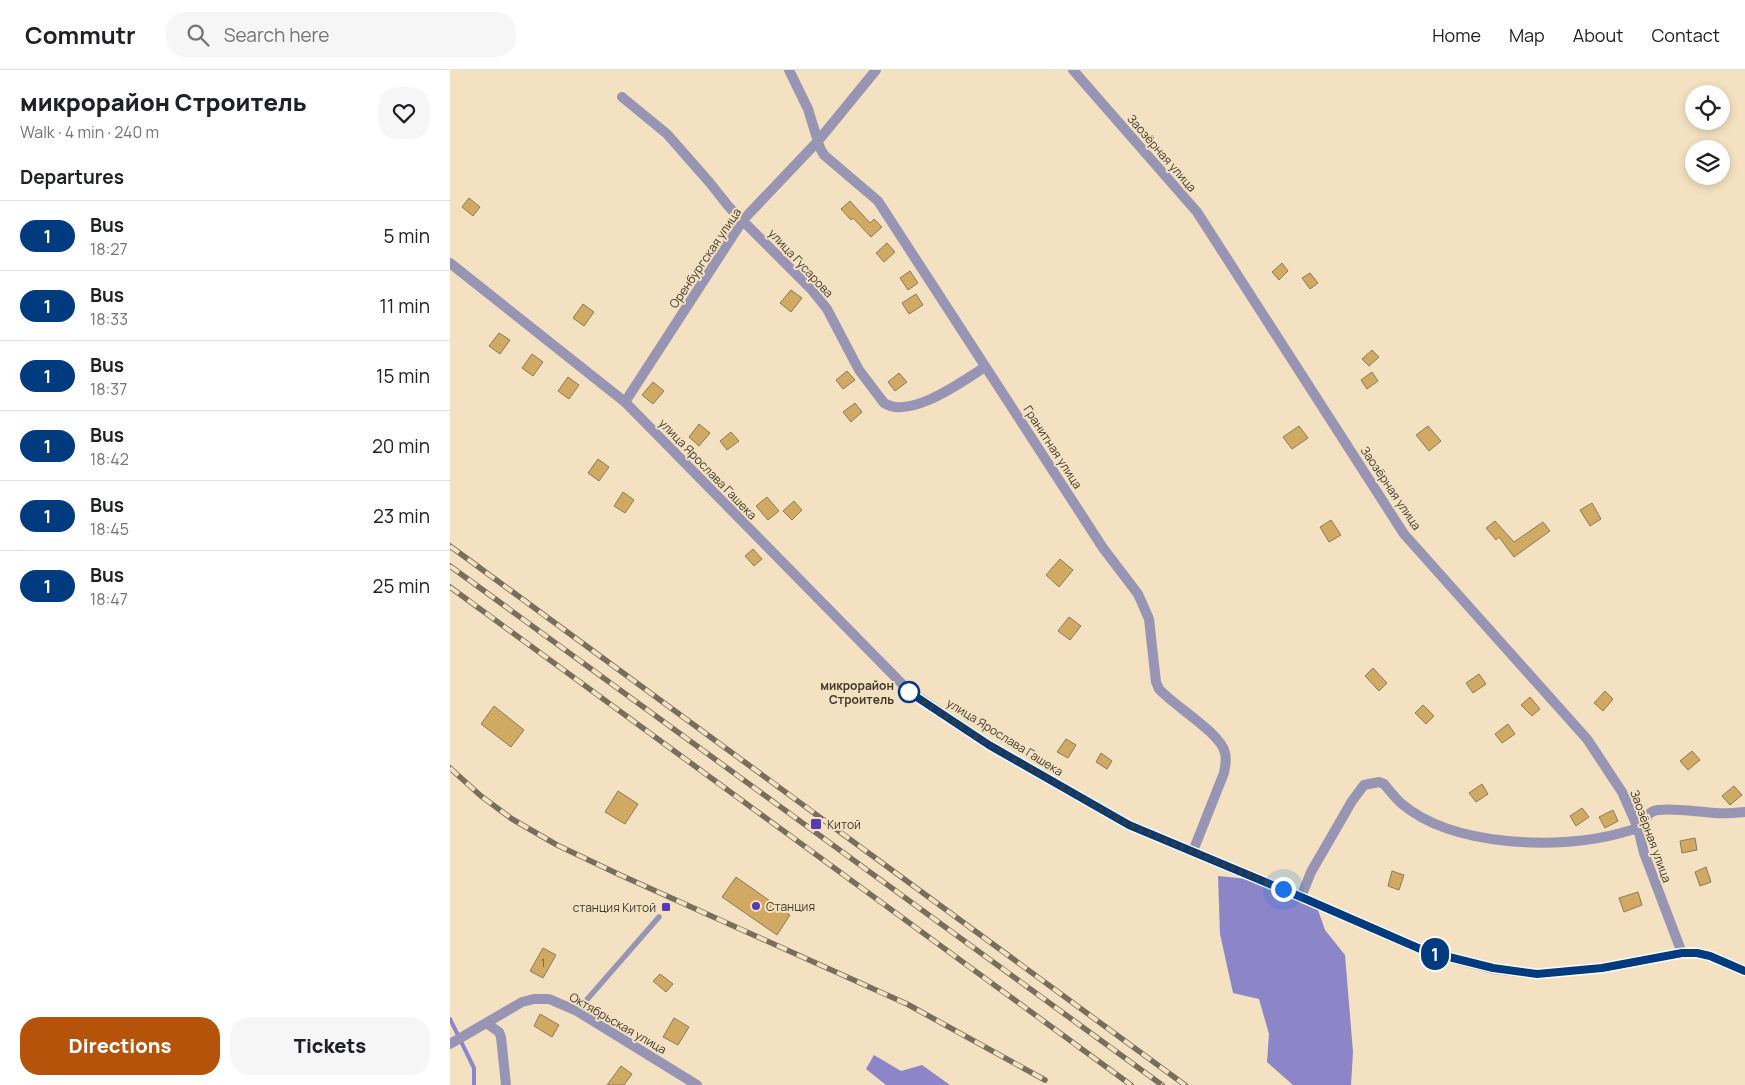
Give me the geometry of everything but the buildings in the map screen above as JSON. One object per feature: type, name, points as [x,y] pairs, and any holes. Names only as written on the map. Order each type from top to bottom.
[{"type":"street","name":"Гранитная улица","points":[[789,70],[808,109],[824,156],[878,201],[1103,548],[1138,594],[1149,619],[1156,682],[1159,688],[1216,737],[1223,747],[1226,761],[1224,773],[1193,851]]},
{"type":"street","name":"Оренбургская улица","points":[[625,402],[743,220],[818,141],[876,70]]},
{"type":"street","name":"Заозёрная улица","points":[[1073,70],[1196,212],[1404,534],[1587,739],[1622,792],[1638,828],[1644,853],[1682,953]]},
{"type":"street","name":"улица Гусарова","points":[[622,97],[667,134],[729,207],[806,283],[827,309],[859,370],[884,403],[896,408],[918,404],[937,396],[986,367]]},
{"type":"street","name":"улица Ярослава Гашека","points":[[450,263],[625,402],[909,692],[989,745],[1121,821],[1425,951],[1493,968],[1537,974],[1602,968],[1682,953],[1697,953],[1710,956],[1745,971]]},
{"type":"street","points":[[1301,897],[1311,872],[1352,801],[1364,785],[1372,783],[1379,782],[1384,784],[1402,804],[1426,819],[1450,830],[1508,841],[1549,843],[1597,839],[1638,828],[1647,816],[1656,810],[1717,814],[1745,812]]},
{"type":"street","name":"Октябрьская улица","points":[[486,1023],[522,1002],[534,999],[549,999],[578,1011],[697,1085]]},
{"type":"street","points":[[451,1043],[486,1023],[499,1032],[506,1085]]},
{"type":"lane","points":[[578,1011],[659,917]]},
{"type":"shaded area","points":[[1218,876],[1248,879],[1287,894],[1318,910],[1325,930],[1345,955],[1353,1052],[1351,1085],[1293,1085],[1267,1062],[1269,1034],[1259,999],[1233,993],[1220,934]]},
{"type":"shaded area","points":[[874,1055],[901,1071],[922,1065],[950,1085],[886,1085],[866,1069]]},
{"type":"waterway","points":[[450,1019],[474,1068],[474,1085]]},
{"type":"railway","points":[[450,546],[1185,1085]]},
{"type":"railway","points":[[450,566],[1162,1085]]},
{"type":"railway","points":[[450,587],[1131,1085]]},
{"type":"railway","points":[[450,768],[481,796],[512,819],[557,845],[907,1004],[1045,1080]]},
{"type":"bus line","name":"1","points":[[909,692],[989,745],[1129,825],[1425,951],[1493,968],[1537,974],[1602,968],[1682,953],[1697,953],[1710,956],[1745,971]]},
{"type":"place","name":"микрорайон Строитель","points":[[909,692]]},
{"type":"place","name":"Китой","points":[[816,824]]},
{"type":"place","name":"Станция","points":[[756,906]]},
{"type":"place","name":"станция Китой","points":[[666,907]]},
{"type":"route","points":[[909,692],[989,745],[1129,825],[1283,889]]}]
